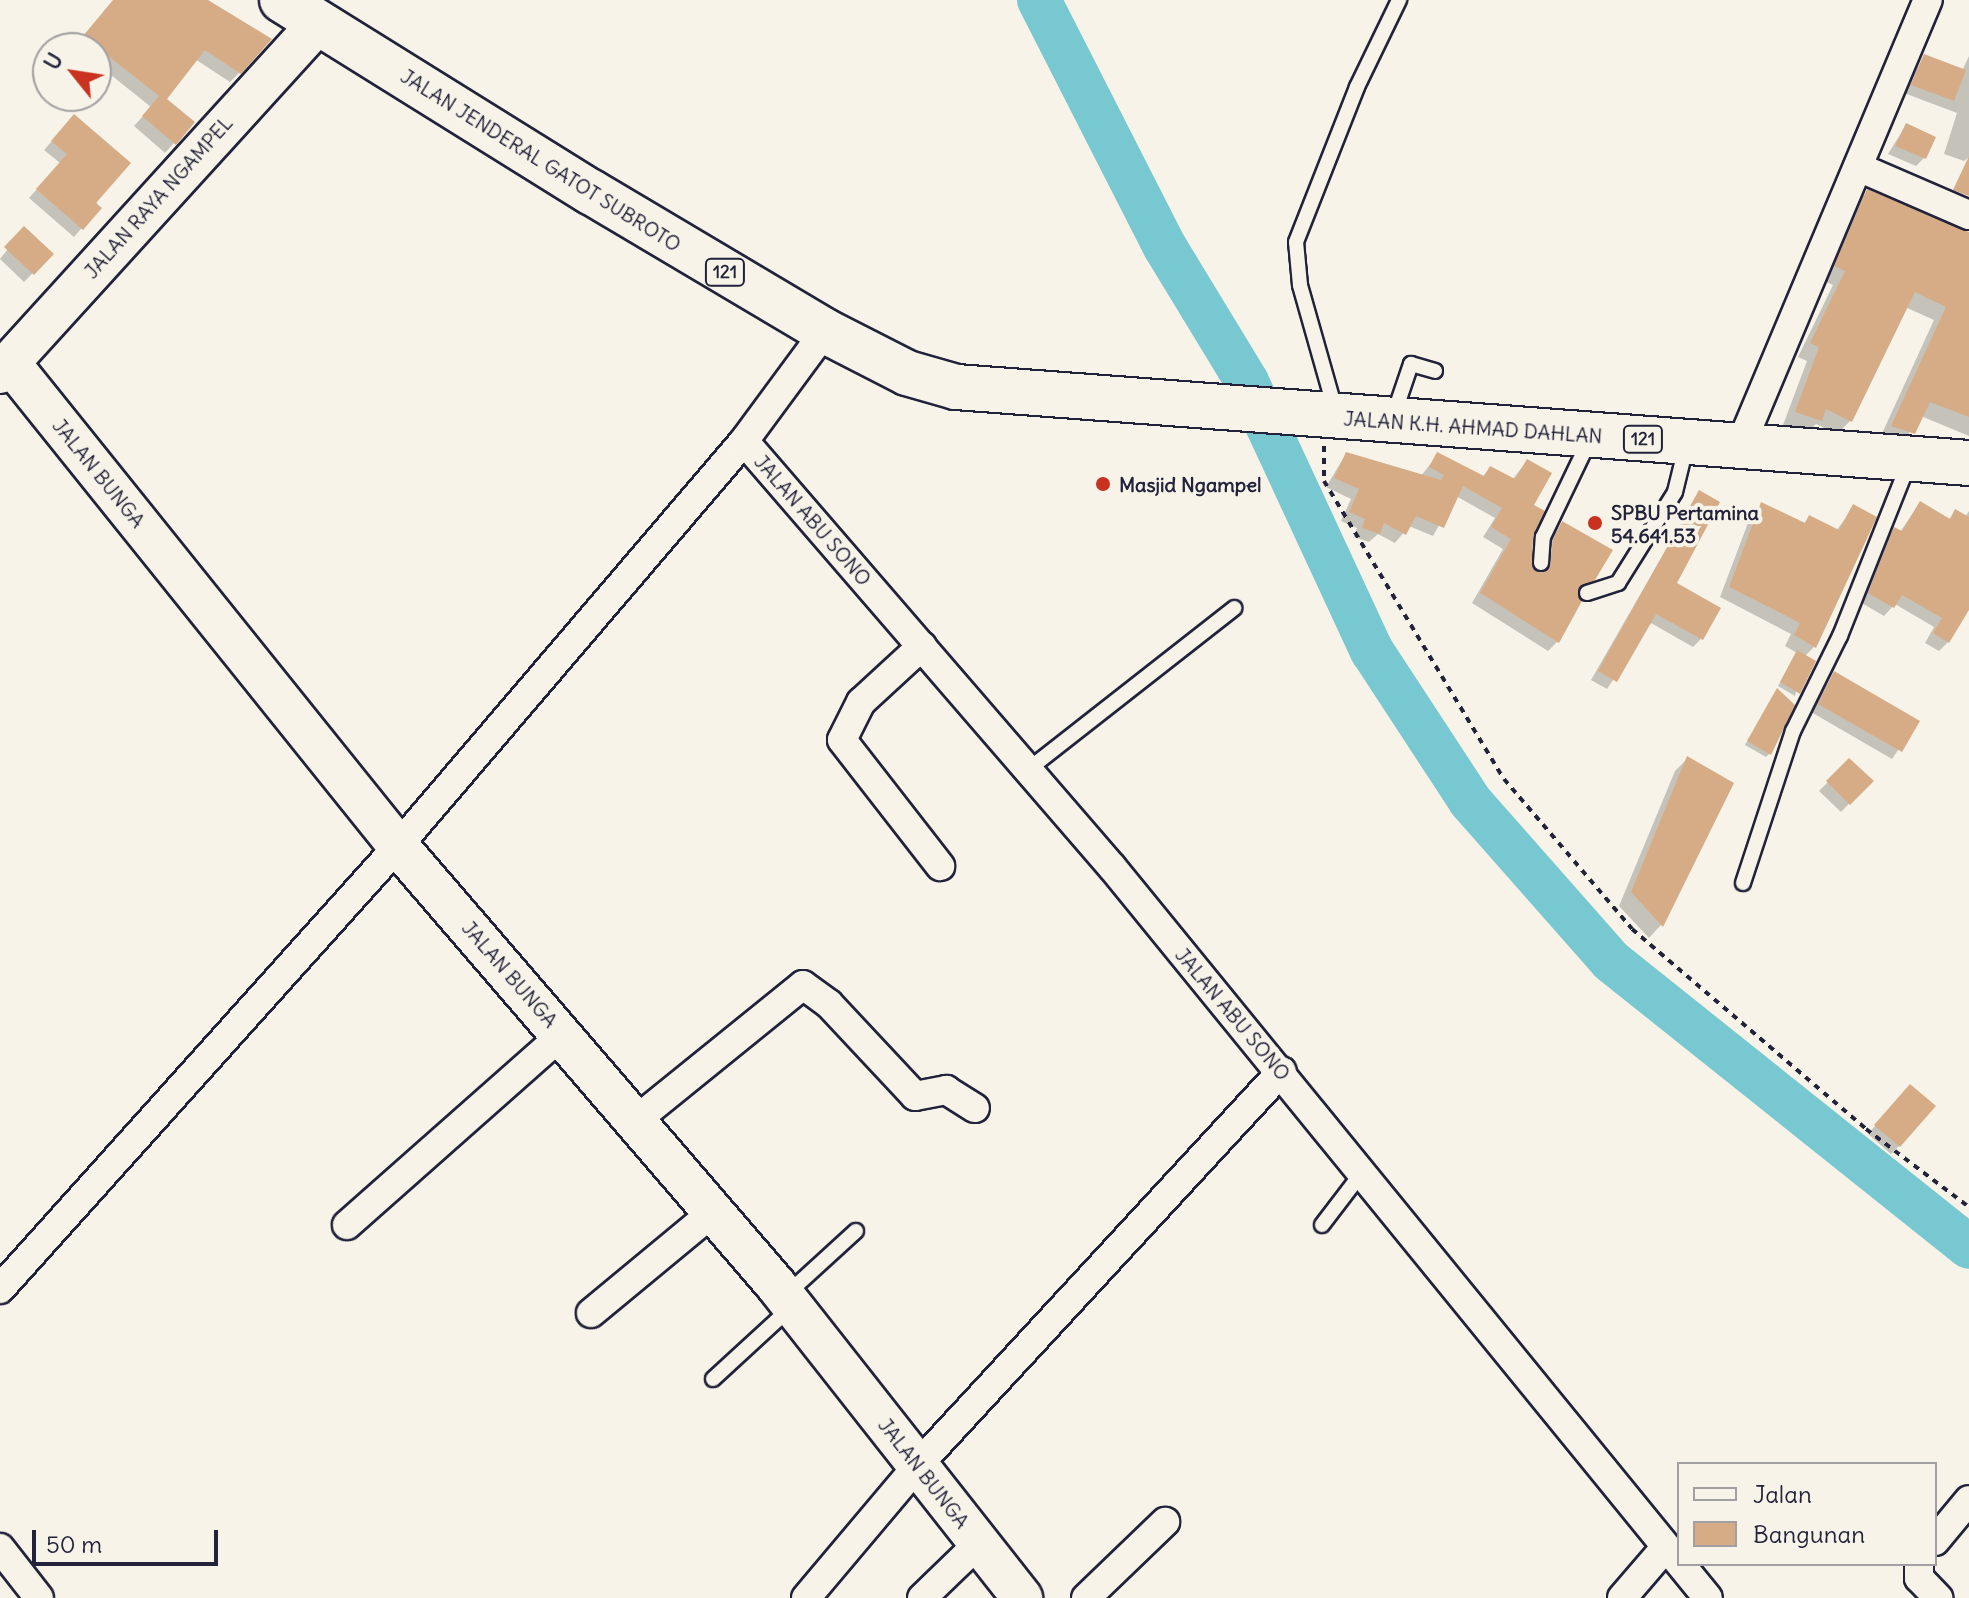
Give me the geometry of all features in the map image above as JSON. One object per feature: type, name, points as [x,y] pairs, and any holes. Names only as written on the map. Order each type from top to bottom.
[{"type":"main road","name":"JALAN JENDERAL GATOT SUBROTO","points":[[282,0],[825,331],[907,373],[956,387],[1216,408]]},
{"type":"main road","name":"JALAN K.H. AHMAD DAHLAN","points":[[1216,408],[1687,442],[1739,449],[1969,463]]},
{"type":"street","points":[[1739,449],[1928,0]]},
{"type":"street","name":"JALAN RAYA NGAMPEL","points":[[3,361],[318,23]]},
{"type":"street","points":[[1858,167],[1969,215]]},
{"type":"street","points":[[0,1289],[398,846],[744,441],[825,331]]},
{"type":"street","name":"JALAN BUNGA","points":[[3,361],[398,846],[563,1034],[788,1301],[1022,1598]]},
{"type":"street","name":"JALAN ABU SONO","points":[[744,441],[1029,769],[1282,1071],[1361,1174],[1677,1562]]},
{"type":"street","points":[[922,646],[861,702],[842,740],[940,866]]},
{"type":"street","points":[[635,1121],[803,985],[829,1004],[915,1096],[946,1090],[975,1108]]},
{"type":"street","points":[[347,1225],[563,1034]]},
{"type":"street","points":[[806,1598],[918,1465],[1282,1071]]},
{"type":"street","points":[[591,1313],[713,1212]]},
{"type":"street","points":[[1937,1539],[1969,1500]]},
{"type":"street","points":[[1086,1598],[1165,1522]]},
{"type":"street","points":[[922,1598],[979,1543]]},
{"type":"street","points":[[0,1548],[39,1598]]},
{"type":"street","points":[[1622,1598],[1665,1548]]},
{"type":"street","name":"JALAN ABU SONO","points":[[1680,1566],[1708,1598]]},
{"type":"street","points":[[1919,1566],[1919,1578],[1938,1598]]},
{"type":"lane","points":[[1327,417],[1300,285],[1296,242],[1357,87],[1399,0]]},
{"type":"lane","points":[[1391,422],[1411,364],[1435,371]]},
{"type":"lane","points":[[1541,563],[1543,537],[1592,435]]},
{"type":"lane","points":[[1587,593],[1618,583],[1675,492],[1687,442]]},
{"type":"lane","points":[[1743,883],[1793,731],[1840,636],[1910,458]]},
{"type":"lane","points":[[1029,769],[1234,608]]},
{"type":"lane","points":[[1322,1225],[1361,1174]]},
{"type":"lane","points":[[713,1379],[856,1231]]},
{"type":"path","points":[[1327,417],[1324,481],[1504,779],[1632,929],[1866,1129],[1969,1207]]},
{"type":"building","points":[[113,0],[208,0],[272,39],[241,74],[205,50],[167,99],[195,122],[176,145],[142,116],[159,96],[112,59],[112,32],[86,32]]},
{"type":"building","points":[[1924,54],[1966,70],[1954,101],[1911,85]]},
{"type":"building","points":[[74,114],[131,163],[96,203],[102,208],[83,230],[36,189],[67,154],[51,141]]},
{"type":"building","points":[[1906,123],[1936,137],[1926,159],[1895,146]]},
{"type":"building","points":[[1969,156],[1969,196],[1953,190]]},
{"type":"building","points":[[1867,189],[1969,232],[1969,417],[1930,402],[1915,434],[1891,426],[1946,307],[1915,292],[1852,422],[1826,409],[1822,421],[1795,412],[1819,347],[1810,343],[1845,271],[1834,266]]},
{"type":"building","points":[[24,226],[54,254],[34,275],[4,247]]},
{"type":"building","points":[[1346,452],[1441,480],[1444,475],[1429,467],[1437,452],[1484,476],[1490,466],[1515,479],[1527,459],[1552,473],[1534,505],[1545,511],[1533,536],[1532,568],[1541,573],[1550,568],[1553,540],[1562,521],[1613,550],[1595,580],[1579,587],[1582,601],[1559,643],[1480,593],[1511,539],[1491,527],[1502,508],[1463,486],[1444,528],[1416,516],[1406,535],[1384,523],[1380,534],[1362,528],[1365,519],[1349,512],[1359,489],[1334,478]]},
{"type":"building","points":[[1699,490],[1720,502],[1677,583],[1721,608],[1703,640],[1656,614],[1617,682],[1598,671]]},
{"type":"building","points":[[1920,501],[1950,519],[1955,509],[1969,517],[1969,610],[1949,643],[1933,633],[1942,618],[1902,595],[1894,608],[1868,593],[1894,527],[1902,531]]},
{"type":"building","points":[[1761,502],[1805,523],[1809,515],[1839,530],[1853,504],[1877,517],[1816,648],[1794,635],[1800,623],[1729,587]]},
{"type":"building","points":[[1797,650],[1816,661],[1800,694],[1780,682]]},
{"type":"building","points":[[1834,671],[1920,721],[1902,752],[1818,704]]},
{"type":"building","points":[[1777,688],[1795,705],[1771,755],[1747,741]]},
{"type":"building","points":[[1687,756],[1734,783],[1663,927],[1631,892]]},
{"type":"building","points":[[1849,758],[1874,781],[1850,805],[1826,781]]},
{"type":"building","points":[[1910,1084],[1936,1106],[1900,1147],[1874,1125]]},
{"type":"waterway","points":[[1039,0],[1165,247],[1247,382],[1372,651],[1470,801],[1611,961],[1969,1247]]},
{"type":"place","name":"Masjid Ngampel","points":[[1103,484]]},
{"type":"place","name":"SPBU Pertamina 54.641.53","points":[[1595,523]]}]
